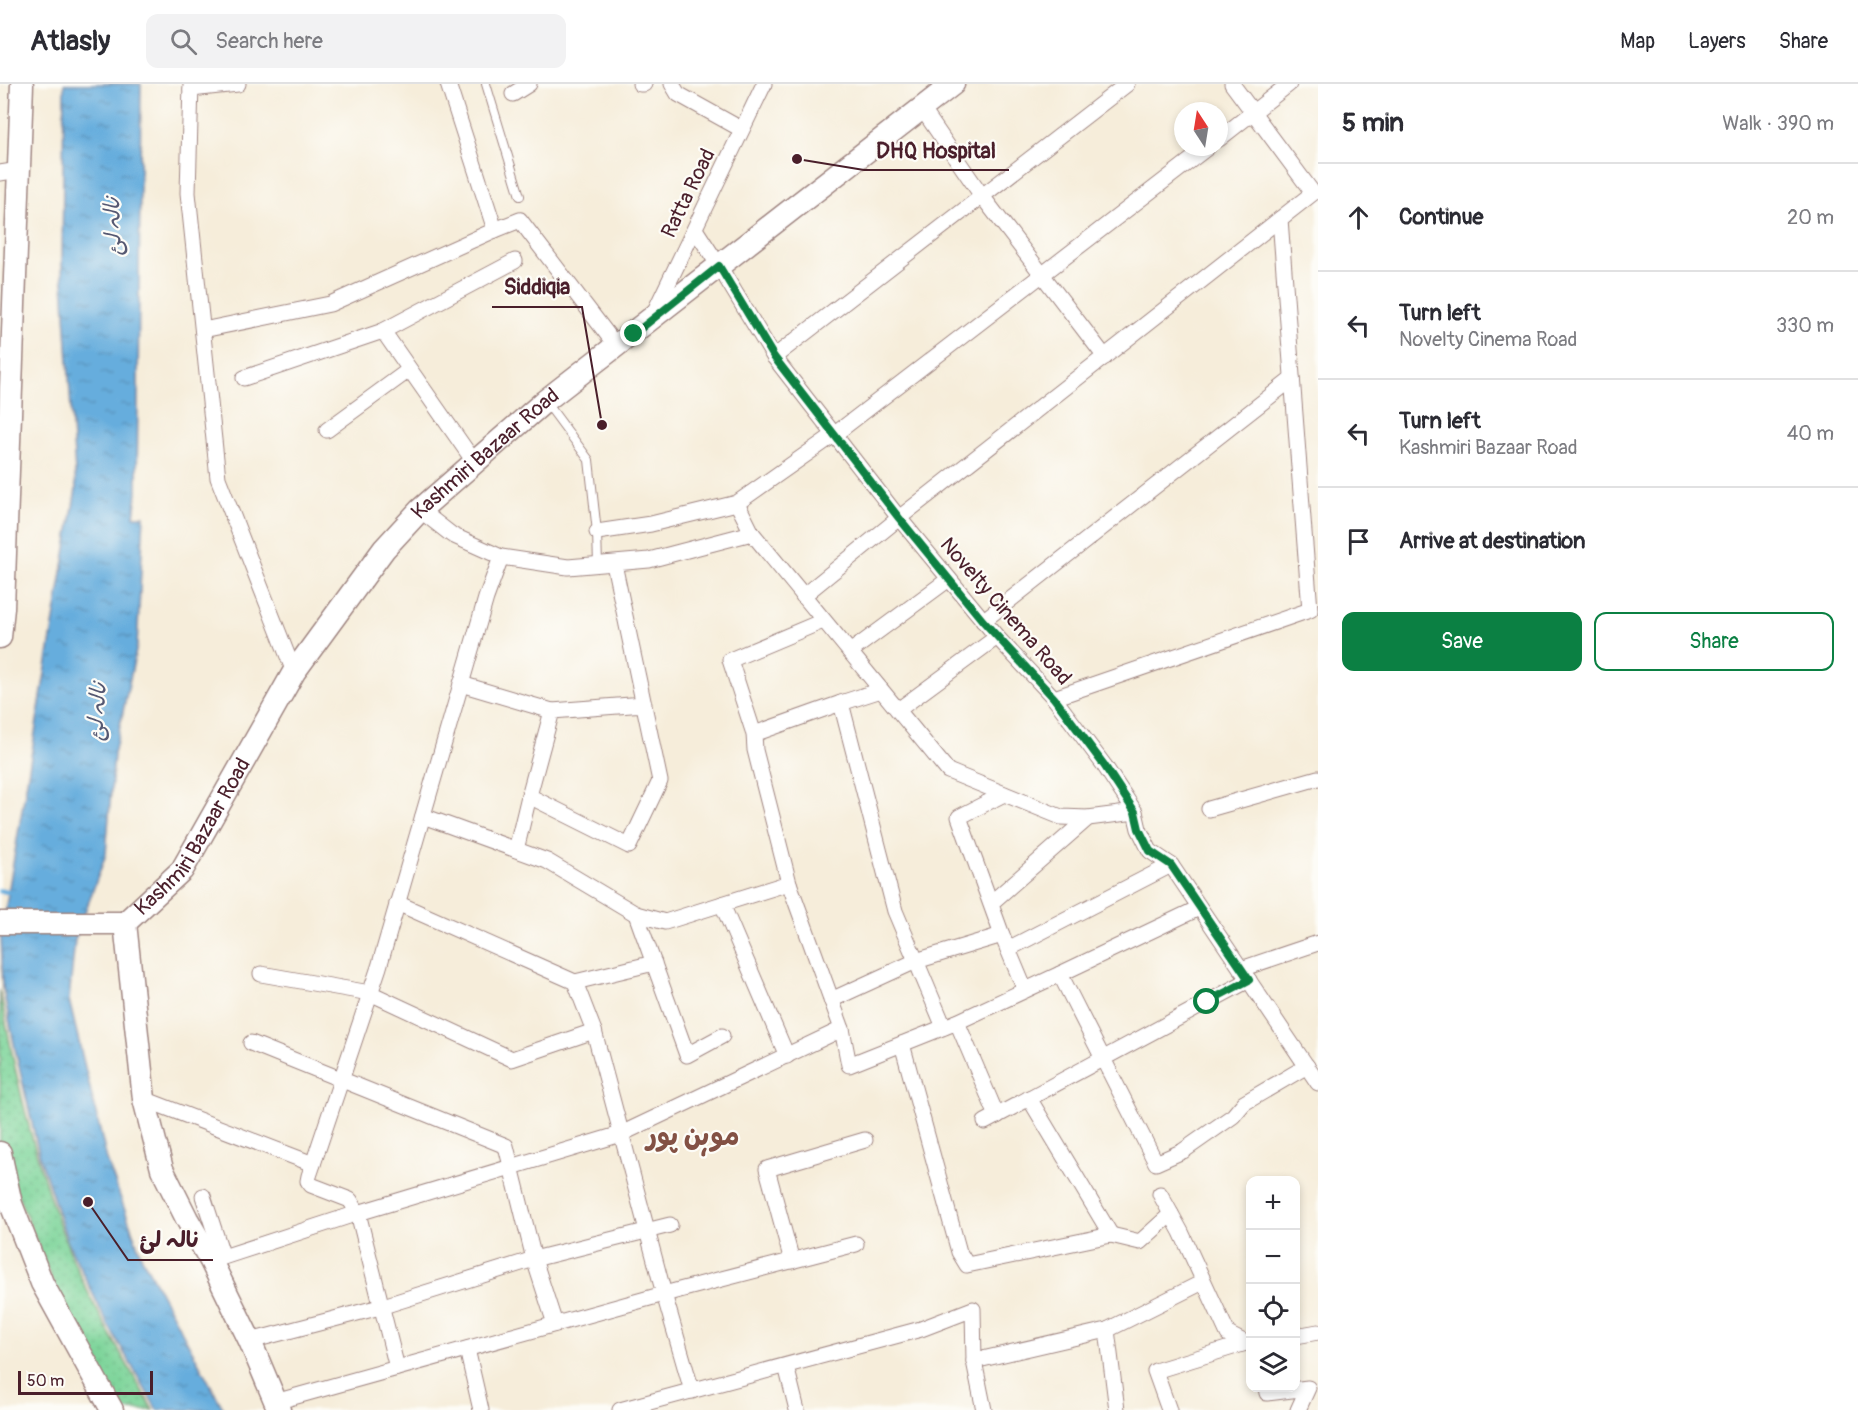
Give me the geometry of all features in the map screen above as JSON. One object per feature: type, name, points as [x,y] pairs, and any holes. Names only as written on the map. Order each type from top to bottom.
[{"type":"street","points":[[0,637],[3,608],[6,358],[11,287],[10,171],[22,84]]},
{"type":"street","points":[[238,84],[191,86],[188,193],[218,478],[294,672]]},
{"type":"street","points":[[448,84],[495,230]]},
{"type":"street","points":[[513,94],[529,84]]},
{"type":"street","points":[[672,84],[678,94],[741,129]]},
{"type":"street","name":"Ratta Road","points":[[651,321],[671,274],[764,84]]},
{"type":"street","name":"Kashmiri Bazaar Road","points":[[126,923],[182,870],[294,672],[384,549],[420,510],[545,401],[651,321],[953,84]]},
{"type":"street","points":[[774,357],[1127,84]]},
{"type":"street","points":[[803,596],[1312,193],[1232,84]]},
{"type":"street","points":[[1228,132],[1289,84]]},
{"type":"street","points":[[921,107],[982,196],[1104,357]]},
{"type":"street","points":[[597,532],[651,524],[736,503],[835,434],[1196,156]]},
{"type":"street","points":[[1054,698],[1310,610],[1280,219]]},
{"type":"street","points":[[203,330],[330,304],[520,220],[617,347]]},
{"type":"street","name":"Novelty Cinema Road","points":[[695,229],[774,357],[899,518],[983,621],[1054,698],[1104,765],[1135,812],[1139,829],[1150,851],[1171,865],[1318,1083]]},
{"type":"street","points":[[244,378],[383,331],[514,261]]},
{"type":"street","points":[[383,331],[475,463]]},
{"type":"street","points":[[327,430],[409,370]]},
{"type":"street","points":[[983,621],[1292,380]]},
{"type":"street","points":[[736,503],[752,533],[948,771],[1061,817],[1088,818],[1135,812]]},
{"type":"street","points":[[420,510],[452,535],[501,557],[568,567],[649,560],[752,533]]},
{"type":"street","points":[[397,1368],[358,1213],[350,1200],[311,1185],[308,1181],[370,993],[486,598],[501,557]]},
{"type":"street","points":[[529,796],[629,846],[660,781],[614,564]]},
{"type":"street","points":[[850,652],[949,579]]},
{"type":"street","points":[[824,621],[730,660],[754,734],[755,750],[789,883],[842,1029],[849,1065],[950,1025],[1199,908]]},
{"type":"street","points":[[898,710],[997,637]]},
{"type":"street","points":[[461,684],[552,711],[644,704]]},
{"type":"street","points":[[754,734],[881,690]]},
{"type":"street","points":[[841,703],[895,911],[916,961],[950,1025],[991,1119],[1103,1059],[1245,974],[1318,943]]},
{"type":"street","points":[[516,850],[552,711]]},
{"type":"street","points":[[1209,809],[1318,778]]},
{"type":"street","points":[[1004,794],[959,817],[1025,990]]},
{"type":"street","points":[[423,816],[547,861],[636,914],[665,922],[789,883]]},
{"type":"street","points":[[991,903],[1088,818]]},
{"type":"street","points":[[831,1000],[916,961],[1005,942],[1171,865]]},
{"type":"street","points":[[397,903],[575,982],[654,963]]},
{"type":"street","points":[[722,904],[787,1056]]},
{"type":"street","points":[[636,914],[687,1055],[722,1036]]},
{"type":"street","points":[[0,923],[126,923],[144,1099],[162,1169],[217,1259]]},
{"type":"street","points":[[261,974],[370,993],[512,1059],[594,1031]]},
{"type":"street","points":[[1060,974],[1156,1162],[1183,1151],[1233,1116],[1244,1103],[1307,1066]]},
{"type":"street","points":[[575,982],[594,1031],[692,1390]]},
{"type":"street","points":[[217,1259],[358,1213],[621,1134],[842,1029]]},
{"type":"street","points":[[251,1042],[506,1146],[534,1259],[555,1324]]},
{"type":"street","points":[[902,1044],[959,1252],[967,1265],[1111,1235],[1140,1242],[1171,1214]]},
{"type":"street","points":[[1029,1098],[1111,1235]]},
{"type":"street","points":[[144,1099],[313,1164]]},
{"type":"street","points":[[792,1261],[767,1169],[865,1140]]},
{"type":"street","points":[[0,1153],[11,1204],[42,1283],[112,1410]]},
{"type":"street","points":[[1160,1194],[1228,1334],[1246,1342]]},
{"type":"street","points":[[203,1196],[217,1259],[277,1406],[397,1368],[664,1294],[856,1244]]},
{"type":"street","points":[[249,1341],[380,1307],[534,1259],[670,1225]]},
{"type":"street","points":[[974,1360],[1107,1330],[1203,1282]]},
{"type":"street","points":[[620,1410],[921,1329],[973,1310],[974,1360],[984,1410]]},
{"type":"street","points":[[1107,1330],[1117,1410]]},
{"type":"street","points":[[1300,1335],[1318,1332]]},
{"type":"street","points":[[1169,1410],[1155,1371],[1246,1344]]},
{"type":"street","points":[[467,1349],[482,1410]]},
{"type":"street","points":[[786,1366],[797,1410]]},
{"type":"street","points":[[1298,1410],[1308,1388],[1300,1389]]},
{"type":"lane","points":[[486,84],[520,196]]},
{"type":"lane","points":[[545,401],[589,460],[597,532],[598,566]]},
{"type":"green space","points":[[0,990],[29,1126],[60,1225],[90,1296],[153,1410],[117,1410],[66,1316],[5,1163],[0,1141]]},
{"type":"water","name":"نالہ لئ","points":[[64,84],[141,84],[137,493],[134,516],[144,516],[137,646],[114,754],[106,854],[75,940],[69,1000],[107,1160],[142,1258],[224,1410],[157,1410],[107,1323],[68,1243],[40,1158],[3,989],[1,935],[76,489],[62,266]]},
{"type":"waterway","points":[[0,891],[13,892]]},
{"type":"place","name":"DHQ Hospital","points":[[797,159]]},
{"type":"place","name":"Siddiqia","points":[[602,425]]},
{"type":"place","name":"نالہ لئ","points":[[88,1202]]},
{"type":"district","name":"موہن پور","points":[[693,1136]]},
{"type":"route","points":[[634,334],[719,266],[774,357],[899,518],[983,621],[1054,698],[1104,765],[1135,812],[1139,829],[1150,851],[1171,865],[1249,980],[1207,1002]]}]
